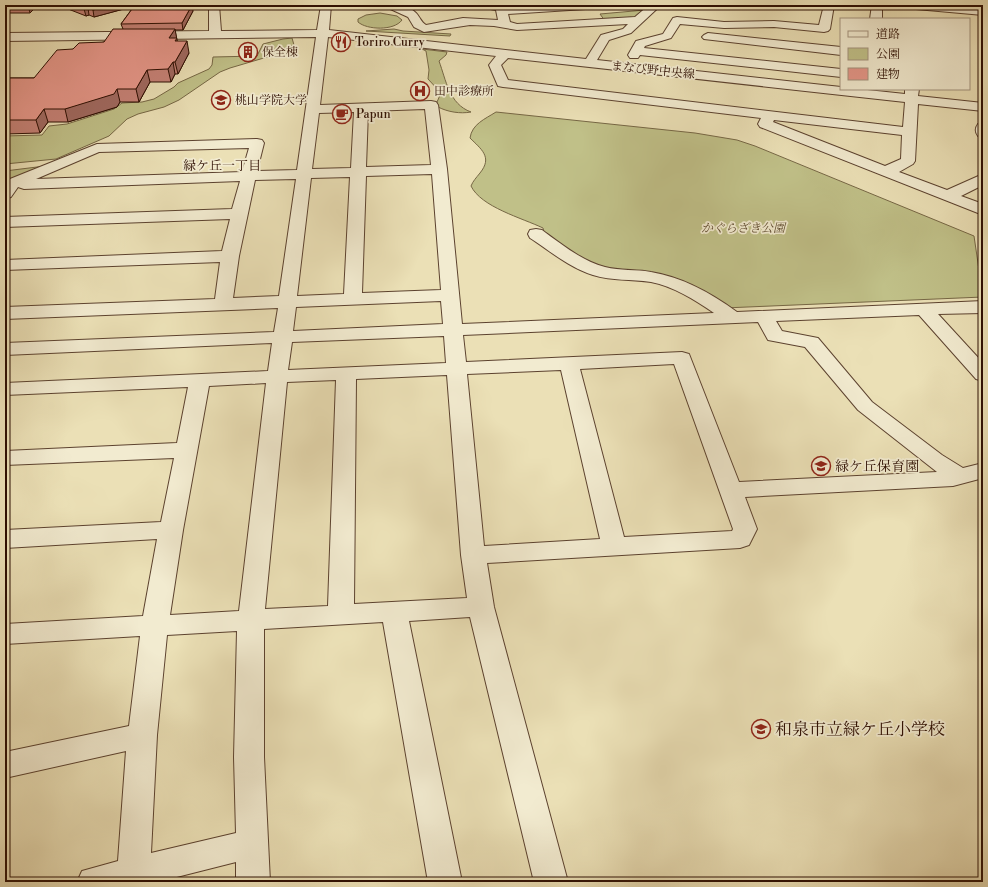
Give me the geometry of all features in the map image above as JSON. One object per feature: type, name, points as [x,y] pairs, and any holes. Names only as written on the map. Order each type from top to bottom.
[{"type":"street","points":[[214,5],[215,34]]},
{"type":"street","points":[[253,882],[249,741],[251,620],[277,376],[305,174],[326,5]]},
{"type":"street","points":[[390,5],[412,15],[418,25],[424,29],[439,28],[462,22],[501,23],[517,27],[638,20]]},
{"type":"street","points":[[483,5],[501,8],[504,22],[501,23]]},
{"type":"street","points":[[502,11],[601,5]]},
{"type":"street","points":[[589,63],[605,38],[627,31],[656,5]]},
{"type":"street","points":[[728,5],[740,5]]},
{"type":"street","points":[[669,33],[677,20],[724,25],[774,24],[830,29],[829,5]]},
{"type":"street","points":[[876,18],[877,5]]},
{"type":"street","points":[[916,18],[916,5],[983,12]]},
{"type":"street","name":"まなび野中央線","points":[[5,37],[322,33],[509,48],[522,55],[589,63],[840,87]]},
{"type":"street","points":[[840,51],[669,33],[640,44],[635,53],[840,73]]},
{"type":"street","points":[[509,48],[495,65],[503,83],[910,132]]},
{"type":"street","name":"まなび野中央線","points":[[870,90],[912,94],[983,107]]},
{"type":"street","points":[[886,172],[908,161],[912,94]]},
{"type":"street","points":[[312,109],[431,105],[439,170],[473,555],[481,607],[551,882]]},
{"type":"street","points":[[353,299],[361,107]]},
{"type":"street","points":[[769,115],[765,124],[983,210]]},
{"type":"street","points":[[983,127],[983,133]]},
{"type":"street","points":[[7,188],[96,148],[257,143],[250,176],[239,214],[222,304]]},
{"type":"street","points":[[7,188],[250,176],[439,170]]},
{"type":"street","points":[[948,196],[983,179]]},
{"type":"street","points":[[5,222],[239,214]]},
{"type":"street","points":[[536,234],[570,257],[589,266],[610,273],[651,278],[675,284],[722,309],[733,318]]},
{"type":"street","points":[[5,265],[230,256]]},
{"type":"street","points":[[5,313],[450,295]]},
{"type":"street","points":[[5,349],[983,307]]},
{"type":"street","points":[[923,309],[983,375]]},
{"type":"street","points":[[764,316],[775,336],[811,342],[865,406],[934,460],[960,477]]},
{"type":"street","points":[[5,388],[682,358],[732,490],[745,530],[740,538],[473,555]]},
{"type":"street","points":[[569,364],[614,546]]},
{"type":"street","points":[[341,615],[346,373]]},
{"type":"street","points":[[133,877],[142,735],[154,625],[200,379]]},
{"type":"street","points":[[5,458],[186,450]]},
{"type":"street","points":[[732,490],[953,479],[983,470]]},
{"type":"street","points":[[5,539],[171,530]]},
{"type":"street","points":[[5,634],[481,607]]},
{"type":"street","points":[[394,612],[445,882]]},
{"type":"street","points":[[5,765],[142,735]]},
{"type":"street","points":[[94,882],[133,877],[251,844]]},
{"type":"green space","points":[[645,10],[634,19],[605,21],[600,14]]},
{"type":"green space","points":[[380,13],[397,16],[402,20],[398,24],[387,28],[368,27],[358,22],[358,19],[366,15]]},
{"type":"green space","points":[[394,29],[403,31],[451,34],[450,36],[366,31]]},
{"type":"green space","points":[[292,38],[294,45],[280,50],[274,55],[220,72],[179,100],[164,107],[138,114],[127,119],[109,136],[56,159],[5,164],[5,136],[42,135],[49,126],[67,124],[114,109],[122,103],[142,102],[154,99],[178,83],[209,69],[212,65],[213,57],[257,56],[263,44]]},
{"type":"green space","points":[[422,49],[447,52],[446,55],[439,61],[449,91],[458,103],[471,112],[454,112],[438,107],[437,102],[441,93],[428,79],[429,70],[426,51]]},
{"type":"green space","name":"かぐらざき公園","points":[[496,112],[695,133],[737,140],[755,146],[974,236],[983,297],[724,308],[632,273],[593,265],[545,236],[543,228],[493,206],[476,193],[471,186],[484,167],[485,158],[478,146],[470,138],[471,133],[476,125]]},
{"type":"green space","points":[[45,166],[5,181],[5,171]]},
{"type":"building","points":[[73,5],[114,5],[93,10],[88,8],[84,9]]},
{"type":"building","points":[[135,5],[167,5],[171,7],[192,5],[182,23],[121,24]]},
{"type":"building","points":[[113,29],[175,29],[169,38],[177,38],[175,41],[187,41],[175,62],[173,62],[168,69],[147,70],[136,89],[117,89],[114,94],[65,109],[44,109],[36,120],[5,120],[5,78],[34,78],[57,50],[73,49],[79,43],[104,42]]},
{"type":"place","name":"Toriro Curry","points":[[341,42]]},
{"type":"place","name":"保全棟","points":[[248,52]]},
{"type":"place","name":"田中診療所","points":[[420,91]]},
{"type":"place","name":"桃山学院大学","points":[[221,100]]},
{"type":"place","name":"Papun","points":[[342,114]]},
{"type":"place","name":"緑ケ丘保育園","points":[[821,466]]},
{"type":"place","name":"和泉市立緑ケ丘小学校","points":[[761,729]]},
{"type":"district","name":"緑ケ丘一丁目","points":[[222,165]]}]
